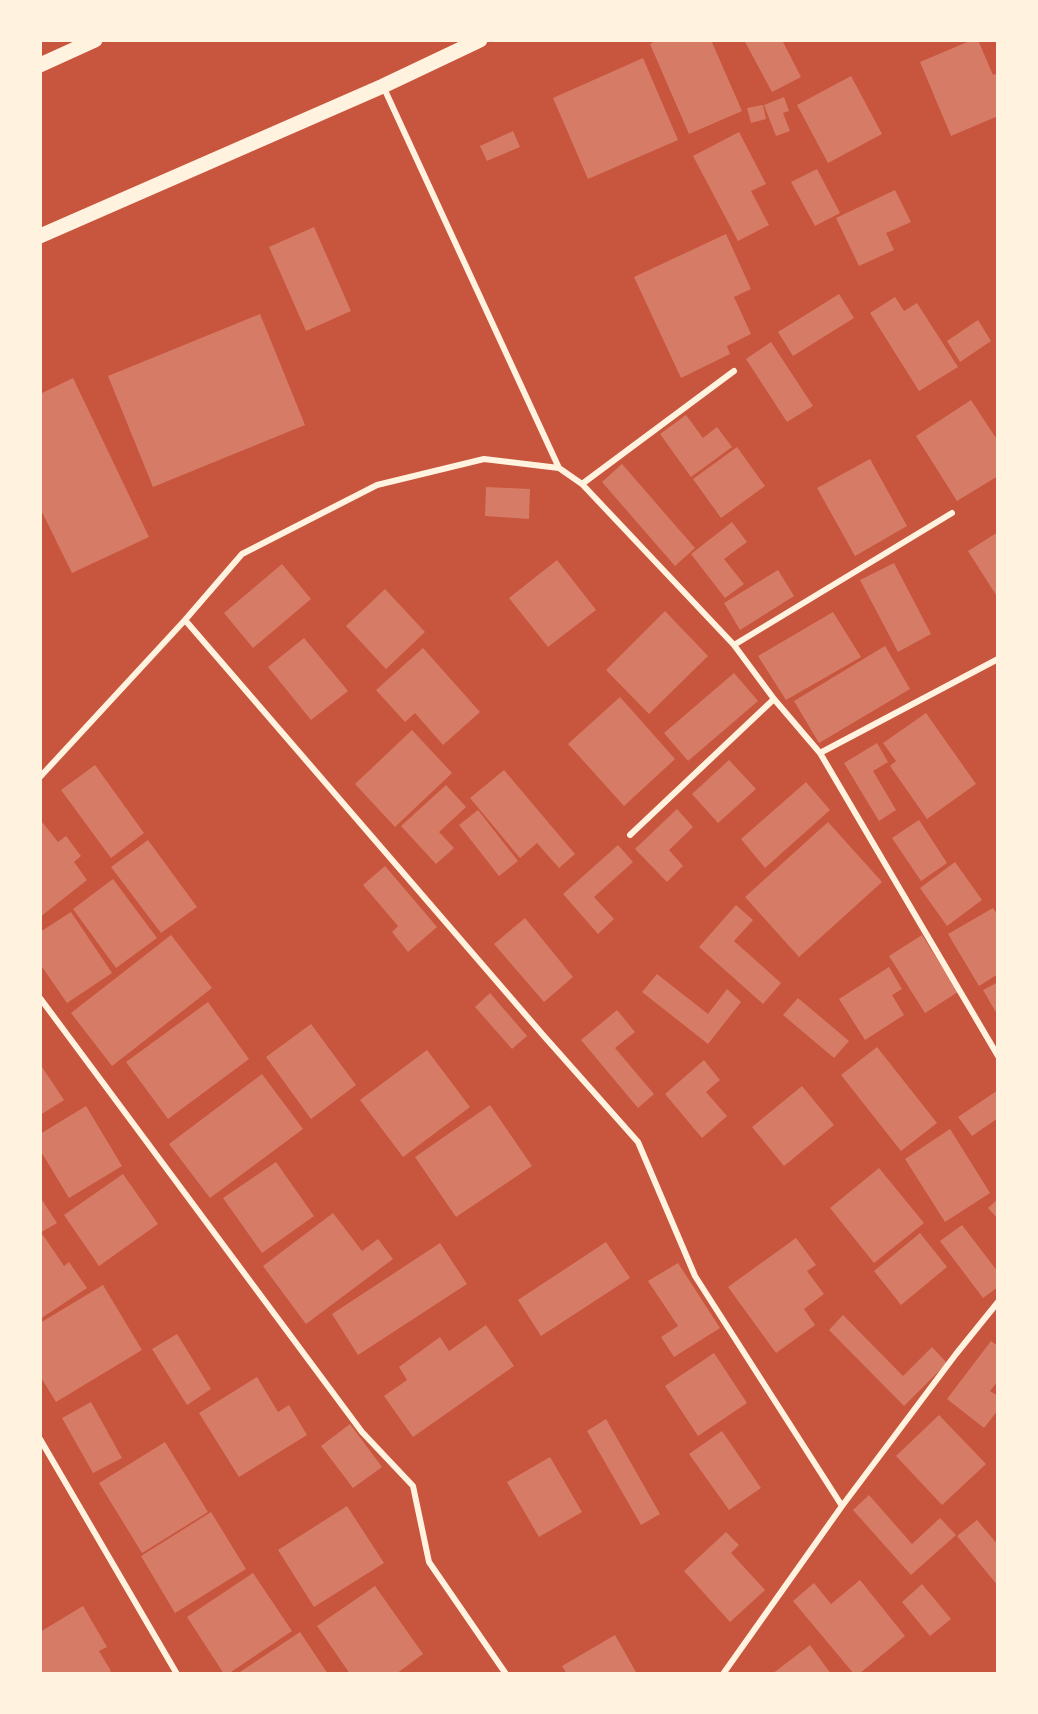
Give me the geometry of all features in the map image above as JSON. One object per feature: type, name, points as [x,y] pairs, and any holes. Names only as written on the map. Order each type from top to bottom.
[{"type":"main road","points":[[40,65],[95,40]]},
{"type":"main road","points":[[40,236],[383,86],[480,40]]},
{"type":"street","points":[[383,86],[559,468]]},
{"type":"street","points":[[582,484],[734,371]]},
{"type":"street","points":[[40,777],[185,620],[242,554],[377,485],[484,459],[559,468],[582,484],[734,645],[774,699],[820,753],[998,1056]]},
{"type":"street","points":[[734,645],[952,513]]},
{"type":"street","points":[[185,620],[638,1142],[695,1276],[842,1506]]},
{"type":"street","points":[[820,753],[998,659]]},
{"type":"street","points":[[630,835],[774,699]]},
{"type":"street","points":[[40,998],[362,1432],[413,1486],[429,1562],[506,1674]]},
{"type":"street","points":[[723,1674],[842,1506],[998,1302]]},
{"type":"street","points":[[40,1439],[177,1674]]},
{"type":"building","points":[[657,40],[711,40],[742,111],[689,134],[650,44]]},
{"type":"building","points":[[744,40],[782,40],[801,77],[772,92]]},
{"type":"building","points":[[972,40],[978,40],[993,75],[998,73],[998,116],[951,136],[920,62]]},
{"type":"building","points":[[643,58],[678,140],[588,179],[553,98]]},
{"type":"building","points":[[851,76],[882,134],[828,163],[797,105]]},
{"type":"building","points":[[784,97],[789,111],[783,113],[790,131],[776,136],[764,105]]},
{"type":"building","points":[[763,105],[766,119],[751,123],[747,108]]},
{"type":"building","points":[[513,131],[520,147],[487,161],[480,146]]},
{"type":"building","points":[[739,132],[766,184],[751,191],[769,225],[738,241],[693,156]]},
{"type":"building","points":[[817,169],[840,213],[815,226],[791,182]]},
{"type":"building","points":[[895,190],[911,222],[886,233],[894,250],[859,266],[836,218]]},
{"type":"building","points":[[314,227],[351,311],[306,331],[269,247]]},
{"type":"building","points":[[726,234],[751,289],[734,297],[751,334],[727,346],[730,354],[681,378],[634,277]]},
{"type":"building","points":[[839,294],[854,318],[793,356],[778,332]]},
{"type":"building","points":[[895,297],[904,311],[917,303],[958,367],[919,391],[870,313]]},
{"type":"building","points":[[260,314],[305,425],[153,487],[108,376]]},
{"type":"building","points":[[978,320],[991,341],[960,362],[947,341]]},
{"type":"building","points":[[771,342],[813,406],[787,422],[746,359]]},
{"type":"building","points":[[73,378],[149,537],[72,573],[40,508],[40,394]]},
{"type":"building","points":[[971,400],[998,441],[998,476],[957,501],[916,436]]},
{"type":"building","points":[[686,415],[703,438],[717,427],[732,447],[691,477],[660,434]]},
{"type":"building","points":[[737,447],[765,486],[721,518],[693,479]]},
{"type":"building","points":[[870,459],[907,526],[855,556],[817,488]]},
{"type":"building","points":[[622,464],[695,548],[675,566],[602,482]]},
{"type":"building","points":[[486,487],[530,489],[529,519],[485,516]]},
{"type":"building","points":[[732,522],[747,542],[724,559],[744,584],[725,598],[691,554]]},
{"type":"building","points":[[998,532],[998,598],[968,551]]},
{"type":"building","points":[[557,560],[596,610],[548,647],[509,598]]},
{"type":"building","points":[[894,563],[931,634],[898,652],[860,580]]},
{"type":"building","points":[[282,564],[311,599],[253,648],[224,613]]},
{"type":"building","points":[[778,570],[794,596],[740,630],[724,603]]},
{"type":"building","points":[[385,589],[425,632],[386,669],[346,626]]},
{"type":"building","points":[[665,611],[708,656],[649,714],[606,670]]},
{"type":"building","points":[[833,612],[861,657],[786,700],[758,656]]},
{"type":"building","points":[[304,638],[348,691],[311,720],[268,667]]},
{"type":"building","points":[[885,646],[910,689],[819,743],[794,701]]},
{"type":"building","points":[[423,648],[480,712],[443,745],[415,713],[405,722],[376,690]]},
{"type":"building","points":[[734,673],[758,701],[688,761],[664,733]]},
{"type":"building","points":[[620,697],[675,759],[624,806],[568,744]]},
{"type":"building","points":[[926,713],[976,784],[927,819],[890,766],[896,761],[883,743]]},
{"type":"building","points":[[412,730],[452,773],[395,827],[355,784]]},
{"type":"building","points":[[877,743],[888,762],[873,771],[896,810],[879,821],[844,763]]},
{"type":"building","points":[[729,760],[756,789],[718,823],[692,794]]},
{"type":"building","points":[[95,765],[144,833],[111,858],[61,790]]},
{"type":"building","points":[[504,770],[575,854],[559,868],[537,843],[520,858],[470,798]]},
{"type":"building","points":[[806,782],[830,810],[765,868],[741,839]]},
{"type":"building","points":[[446,785],[466,807],[439,832],[454,848],[436,864],[401,826]]},
{"type":"building","points":[[677,809],[693,827],[669,850],[683,866],[667,882],[635,849]]},
{"type":"building","points":[[478,810],[518,861],[499,876],[459,825]]},
{"type":"building","points":[[919,820],[947,863],[921,881],[892,838]]},
{"type":"building","points":[[828,822],[882,882],[799,957],[745,897]]},
{"type":"building","points":[[43,823],[58,842],[66,836],[81,856],[74,862],[87,880],[40,917],[40,825]]},
{"type":"building","points":[[148,840],[197,907],[161,933],[111,867]]},
{"type":"building","points":[[618,845],[633,862],[594,897],[614,919],[598,934],[563,894]]},
{"type":"building","points":[[955,862],[982,900],[947,926],[920,888]]},
{"type":"building","points":[[385,866],[437,927],[408,952],[392,932],[398,926],[363,885]]},
{"type":"building","points":[[113,879],[157,938],[116,968],[73,909]]},
{"type":"building","points":[[736,905],[753,920],[734,941],[781,983],[763,1004],[699,947]]},
{"type":"building","points":[[993,908],[998,916],[998,974],[979,986],[948,934]]},
{"type":"building","points":[[71,912],[112,973],[67,1003],[40,964],[40,932]]},
{"type":"building","points":[[525,918],[573,977],[544,1002],[494,944]]},
{"type":"building","points":[[171,935],[212,988],[112,1066],[71,1013]]},
{"type":"building","points":[[922,935],[958,992],[925,1013],[889,956]]},
{"type":"building","points":[[889,967],[902,989],[892,995],[904,1015],[865,1040],[839,999]]},
{"type":"building","points":[[657,974],[708,1014],[727,989],[741,1002],[708,1044],[642,992]]},
{"type":"building","points":[[998,982],[998,1016],[983,990]]},
{"type":"building","points":[[490,993],[527,1036],[512,1049],[475,1007]]},
{"type":"building","points":[[798,998],[849,1041],[834,1058],[783,1015]]},
{"type":"building","points":[[208,1002],[249,1059],[168,1119],[126,1062]]},
{"type":"building","points":[[617,1010],[635,1032],[615,1048],[654,1094],[638,1108],[581,1040]]},
{"type":"building","points":[[311,1024],[356,1085],[311,1119],[266,1057]]},
{"type":"building","points":[[877,1047],[937,1123],[901,1151],[841,1075]]},
{"type":"building","points":[[427,1050],[470,1107],[403,1157],[360,1100]]},
{"type":"building","points":[[704,1060],[720,1080],[706,1092],[727,1116],[702,1138],[665,1094]]},
{"type":"building","points":[[40,1064],[64,1100],[40,1115]]},
{"type":"building","points":[[262,1074],[303,1129],[210,1198],[169,1144]]},
{"type":"building","points":[[802,1086],[834,1125],[784,1166],[752,1127]]},
{"type":"building","points":[[998,1090],[998,1118],[972,1136],[958,1117]]},
{"type":"building","points":[[490,1105],[532,1166],[456,1217],[415,1157]]},
{"type":"building","points":[[86,1106],[122,1166],[69,1198],[40,1150],[40,1134]]},
{"type":"building","points":[[950,1129],[990,1193],[945,1222],[905,1159]]},
{"type":"building","points":[[276,1162],[314,1216],[262,1253],[223,1198]]},
{"type":"building","points":[[879,1168],[924,1223],[874,1263],[830,1208]]},
{"type":"building","points":[[123,1174],[158,1224],[99,1266],[64,1215]]},
{"type":"building","points":[[40,1197],[57,1223],[40,1233]]},
{"type":"building","points":[[998,1199],[998,1219],[988,1208]]},
{"type":"building","points":[[333,1213],[362,1251],[378,1239],[393,1259],[306,1324],[263,1266]]},
{"type":"building","points":[[962,1225],[998,1272],[998,1287],[983,1298],[940,1241]]},
{"type":"building","points":[[920,1233],[947,1267],[901,1305],[874,1271]]},
{"type":"building","points":[[43,1235],[64,1266],[69,1262],[87,1288],[40,1319],[40,1237]]},
{"type":"building","points":[[796,1238],[816,1265],[807,1271],[824,1294],[804,1309],[815,1325],[776,1353],[728,1287]]},
{"type":"building","points":[[606,1242],[630,1278],[541,1336],[518,1300]]},
{"type":"building","points":[[440,1243],[467,1284],[358,1355],[332,1314]]},
{"type":"building","points":[[678,1263],[720,1328],[674,1357],[661,1337],[678,1326],[648,1281]]},
{"type":"building","points":[[103,1285],[142,1350],[56,1402],[40,1376],[40,1323]]},
{"type":"building","points":[[843,1315],[903,1376],[932,1347],[947,1363],[904,1406],[829,1330]]},
{"type":"building","points":[[486,1325],[514,1366],[413,1437],[384,1396],[407,1380],[399,1367],[440,1337],[449,1351]]},
{"type":"building","points":[[177,1334],[211,1389],[187,1405],[152,1349]]},
{"type":"building","points":[[991,1341],[998,1346],[998,1381],[990,1391],[998,1396],[998,1410],[984,1428],[947,1399]]},
{"type":"building","points":[[714,1353],[747,1403],[698,1436],[665,1386]]},
{"type":"building","points":[[257,1377],[278,1412],[289,1405],[307,1435],[239,1477],[199,1413]]},
{"type":"building","points":[[91,1402],[122,1458],[93,1473],[62,1418]]},
{"type":"building","points":[[939,1415],[986,1464],[942,1505],[896,1456]]},
{"type":"building","points":[[606,1419],[660,1514],[641,1525],[587,1431]]},
{"type":"building","points":[[350,1424],[382,1467],[353,1488],[321,1446]]},
{"type":"building","points":[[722,1431],[761,1488],[729,1510],[689,1454]]},
{"type":"building","points":[[165,1442],[208,1512],[142,1553],[99,1483]]},
{"type":"building","points":[[550,1457],[582,1512],[539,1537],[507,1482]]},
{"type":"building","points":[[869,1495],[912,1544],[940,1518],[956,1535],[911,1575],[853,1510]]},
{"type":"building","points":[[347,1506],[384,1563],[314,1607],[278,1550]]},
{"type":"building","points":[[211,1512],[246,1569],[175,1613],[141,1556]]},
{"type":"building","points":[[977,1520],[998,1545],[998,1586],[957,1536]]},
{"type":"building","points":[[726,1532],[739,1545],[731,1553],[765,1590],[730,1622],[684,1571]]},
{"type":"building","points":[[253,1573],[292,1631],[228,1674],[224,1674],[187,1617]]},
{"type":"building","points":[[860,1580],[905,1636],[859,1674],[854,1674],[793,1601],[814,1583],[831,1604]]},
{"type":"building","points":[[922,1584],[951,1619],[930,1636],[902,1602]]},
{"type":"building","points":[[375,1586],[423,1654],[396,1674],[350,1674],[317,1626]]},
{"type":"building","points":[[83,1606],[107,1647],[99,1651],[111,1671],[107,1674],[40,1674],[40,1632]]},
{"type":"building","points":[[300,1632],[328,1674],[237,1674]]},
{"type":"building","points":[[615,1635],[637,1674],[567,1674],[562,1666]]},
{"type":"building","points":[[810,1645],[831,1674],[772,1674]]}]
